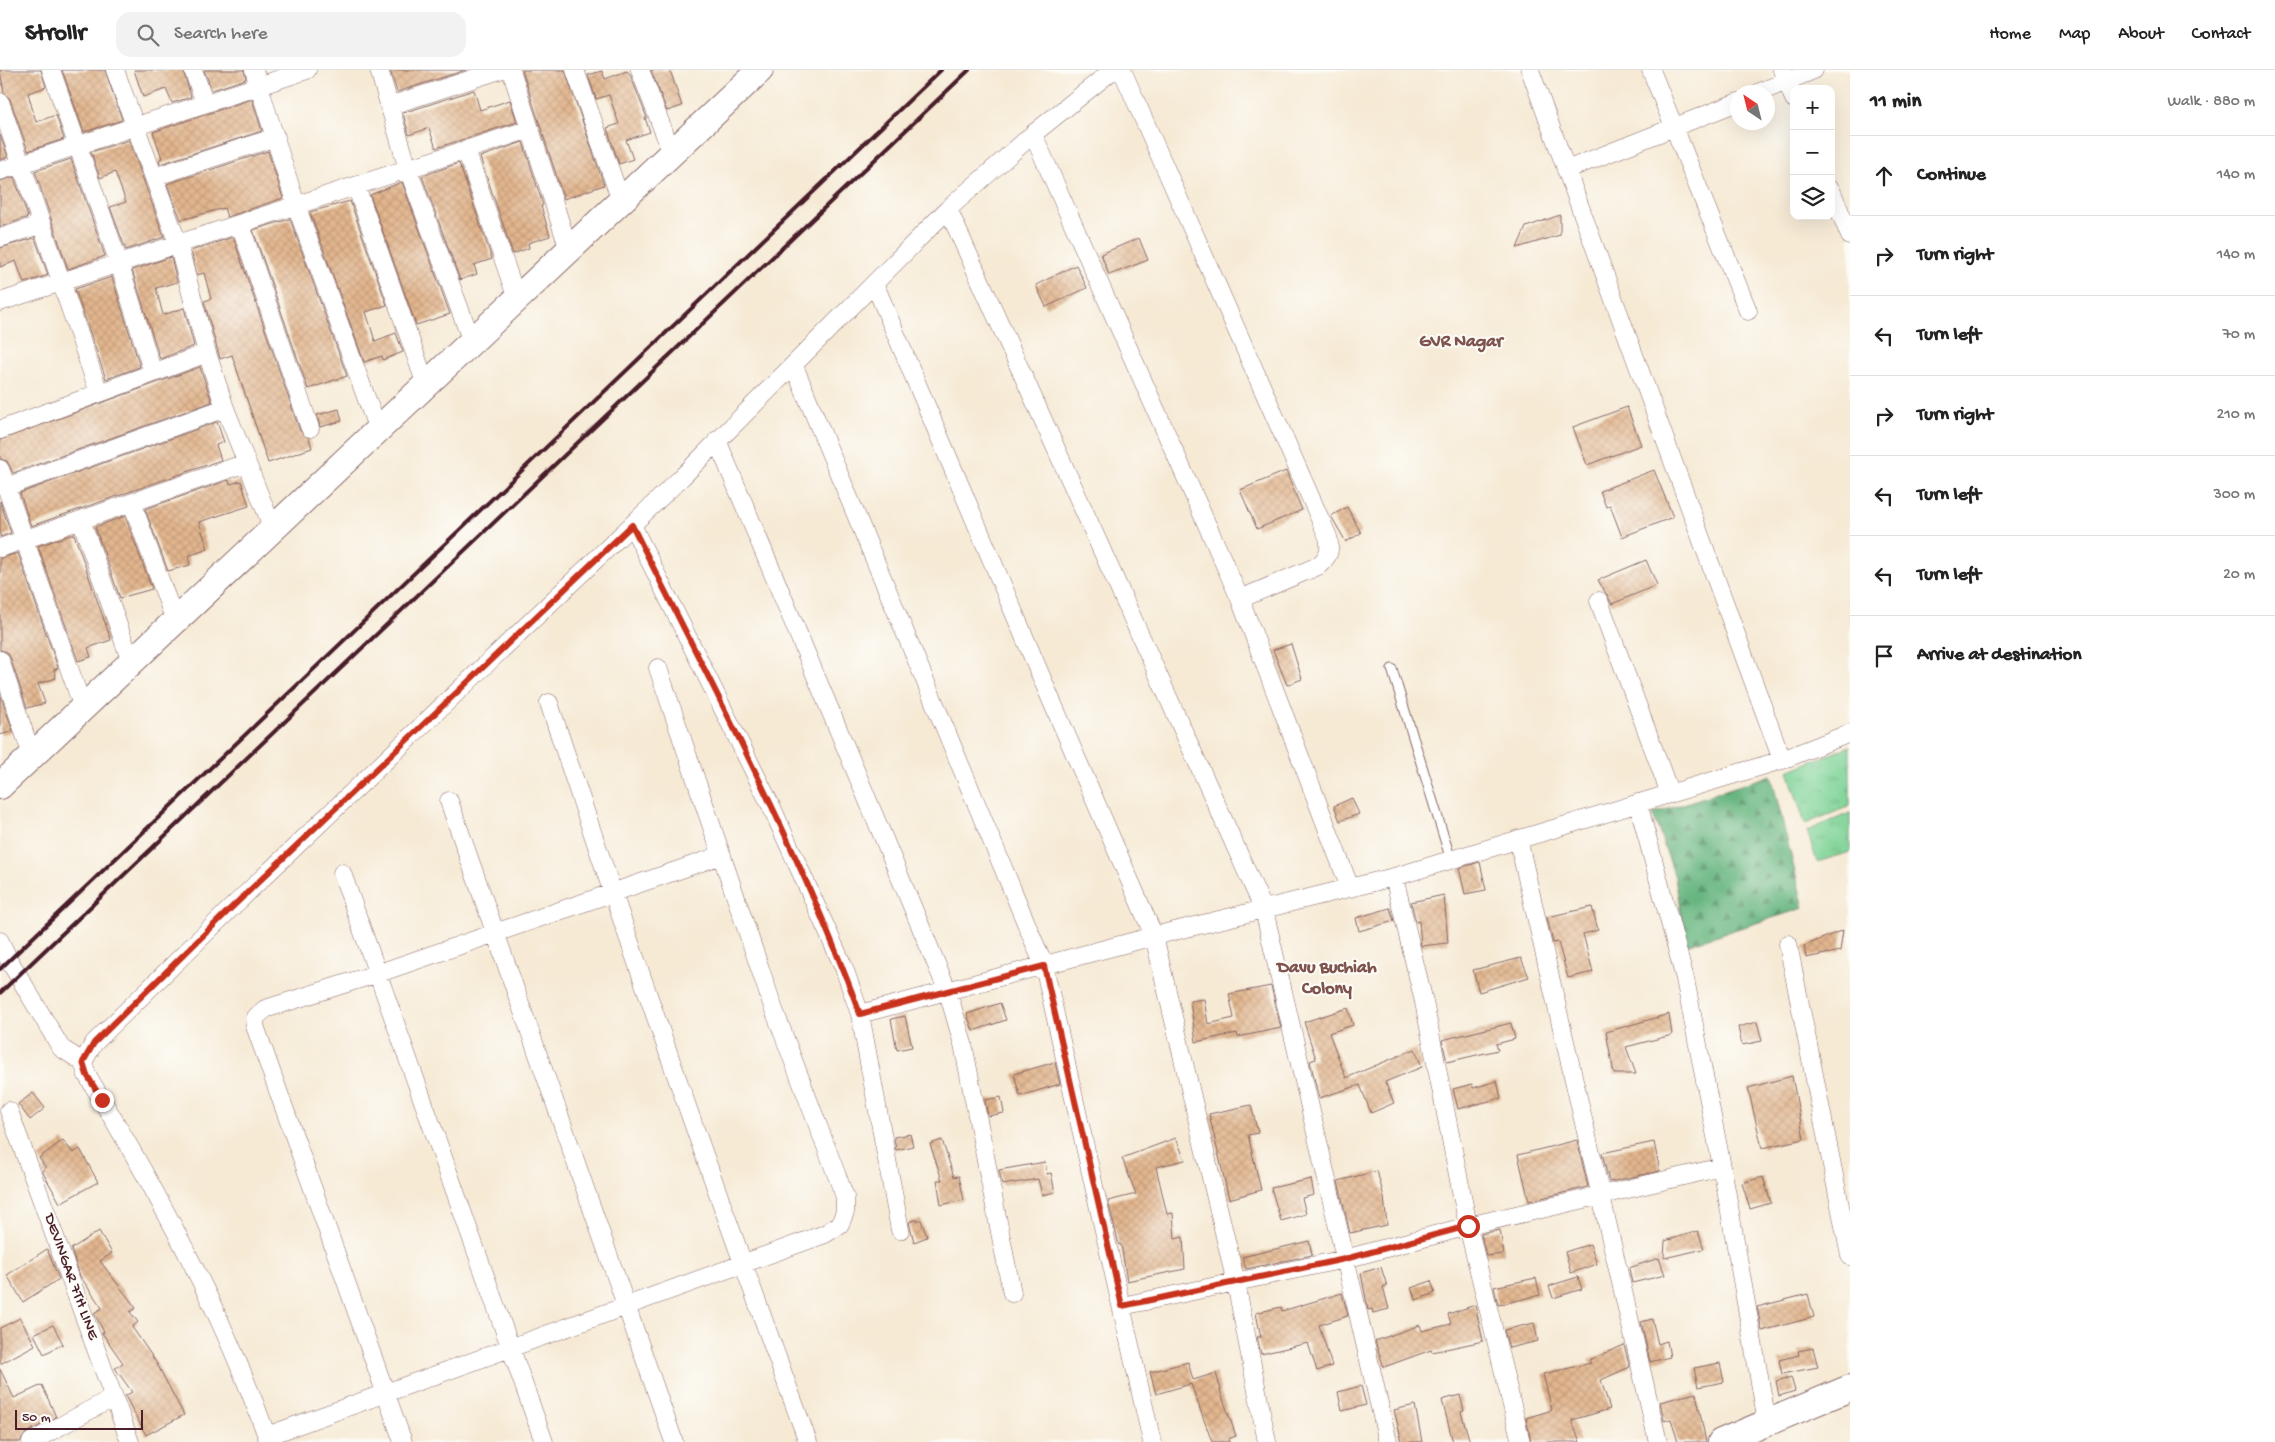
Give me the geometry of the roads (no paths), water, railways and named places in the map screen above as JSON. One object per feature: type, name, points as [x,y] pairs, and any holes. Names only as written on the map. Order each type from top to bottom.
[{"type":"street","points":[[51,70],[119,263],[153,373]]},
{"type":"street","points":[[115,70],[178,244],[207,353],[225,408],[273,529]]},
{"type":"street","points":[[193,70],[206,103]]},
{"type":"street","points":[[0,171],[206,103],[257,78],[307,70]]},
{"type":"street","points":[[379,70],[408,169],[472,342]]},
{"type":"street","points":[[389,106],[500,70]]},
{"type":"street","points":[[511,70],[569,250]]},
{"type":"street","points":[[575,70],[621,201]]},
{"type":"street","points":[[640,70],[672,153]]},
{"type":"street","points":[[0,786],[760,70]]},
{"type":"street","points":[[85,1068],[94,1043],[227,912],[632,525],[875,285],[948,209],[1033,134],[1113,70]]},
{"type":"street","points":[[1122,70],[1328,537],[1331,550],[1327,558],[1318,566],[1240,599]]},
{"type":"street","points":[[1530,70],[1782,760]]},
{"type":"street","points":[[1651,70],[1748,311]]},
{"type":"street","points":[[1770,85],[1784,76],[1814,70]]},
{"type":"street","points":[[1784,76],[1790,89]]},
{"type":"street","points":[[257,78],[296,205],[378,430]]},
{"type":"street","points":[[0,102],[99,393]]},
{"type":"street","points":[[1566,170],[1730,105]]},
{"type":"street","points":[[0,302],[530,129]]},
{"type":"street","points":[[1033,134],[1240,599],[1350,888]]},
{"type":"street","points":[[154,176],[276,137]]},
{"type":"street","points":[[466,150],[517,299]]},
{"type":"street","points":[[356,186],[426,385]]},
{"type":"street","points":[[1835,200],[1850,236]]},
{"type":"street","points":[[948,209],[1264,910],[1388,1442]]},
{"type":"street","points":[[0,238],[42,224]]},
{"type":"street","points":[[240,224],[310,428]]},
{"type":"street","points":[[875,285],[1049,695],[1154,936],[1236,1283],[1268,1442]]},
{"type":"street","points":[[0,430],[207,353]]},
{"type":"street","points":[[794,366],[1044,966],[1152,1442]]},
{"type":"street","points":[[6,487],[225,408]]},
{"type":"street","points":[[717,440],[948,992],[963,1044],[1012,1293]]},
{"type":"street","points":[[0,548],[246,463]]},
{"type":"street","points":[[0,469],[83,708]]},
{"type":"street","points":[[132,502],[175,621]]},
{"type":"street","points":[[81,520],[132,662]]},
{"type":"street","points":[[632,525],[772,808],[844,968],[860,1014],[900,1230]]},
{"type":"street","points":[[1599,601],[1670,794]]},
{"type":"street","points":[[0,660],[32,756]]},
{"type":"street","points":[[0,940],[9,960],[61,1048],[85,1068],[181,1240],[225,1331],[268,1439],[825,1234],[840,1224],[845,1212],[845,1197],[773,1007],[658,668]]},
{"type":"street","points":[[549,703],[612,894],[743,1265],[808,1442]]},
{"type":"street","points":[[860,1014],[1154,936],[1394,877],[1782,760],[1850,733]]},
{"type":"street","points":[[449,801],[674,1442]]},
{"type":"street","points":[[1638,803],[1685,979],[1722,1167],[1767,1422]]},
{"type":"street","points":[[1518,839],[1658,1442]]},
{"type":"street","points":[[403,1442],[255,1026],[256,1017],[265,1009],[495,934],[722,855]]},
{"type":"street","points":[[342,873],[544,1442]]},
{"type":"street","points":[[1394,877],[1424,1002],[1468,1226],[1521,1442]]},
{"type":"street","points":[[1788,944],[1850,1256]]},
{"type":"street","name":"DEVINGAR 7TH LINE","points":[[9,1111],[130,1442]]},
{"type":"street","points":[[1122,1306],[1345,1259],[1468,1226],[1722,1167]]},
{"type":"street","points":[[1721,1442],[1850,1388]]},
{"type":"street","points":[[31,1442],[114,1397]]},
{"type":"lane","points":[[1392,669],[1450,860]]},
{"type":"railway","points":[[0,969],[941,70]]},
{"type":"railway","points":[[0,993],[969,70]]},
{"type":"district","name":"GVR Nagar","points":[[1461,342]]},
{"type":"district","name":"Davu Buchiah Colony","points":[[1327,978]]}]
